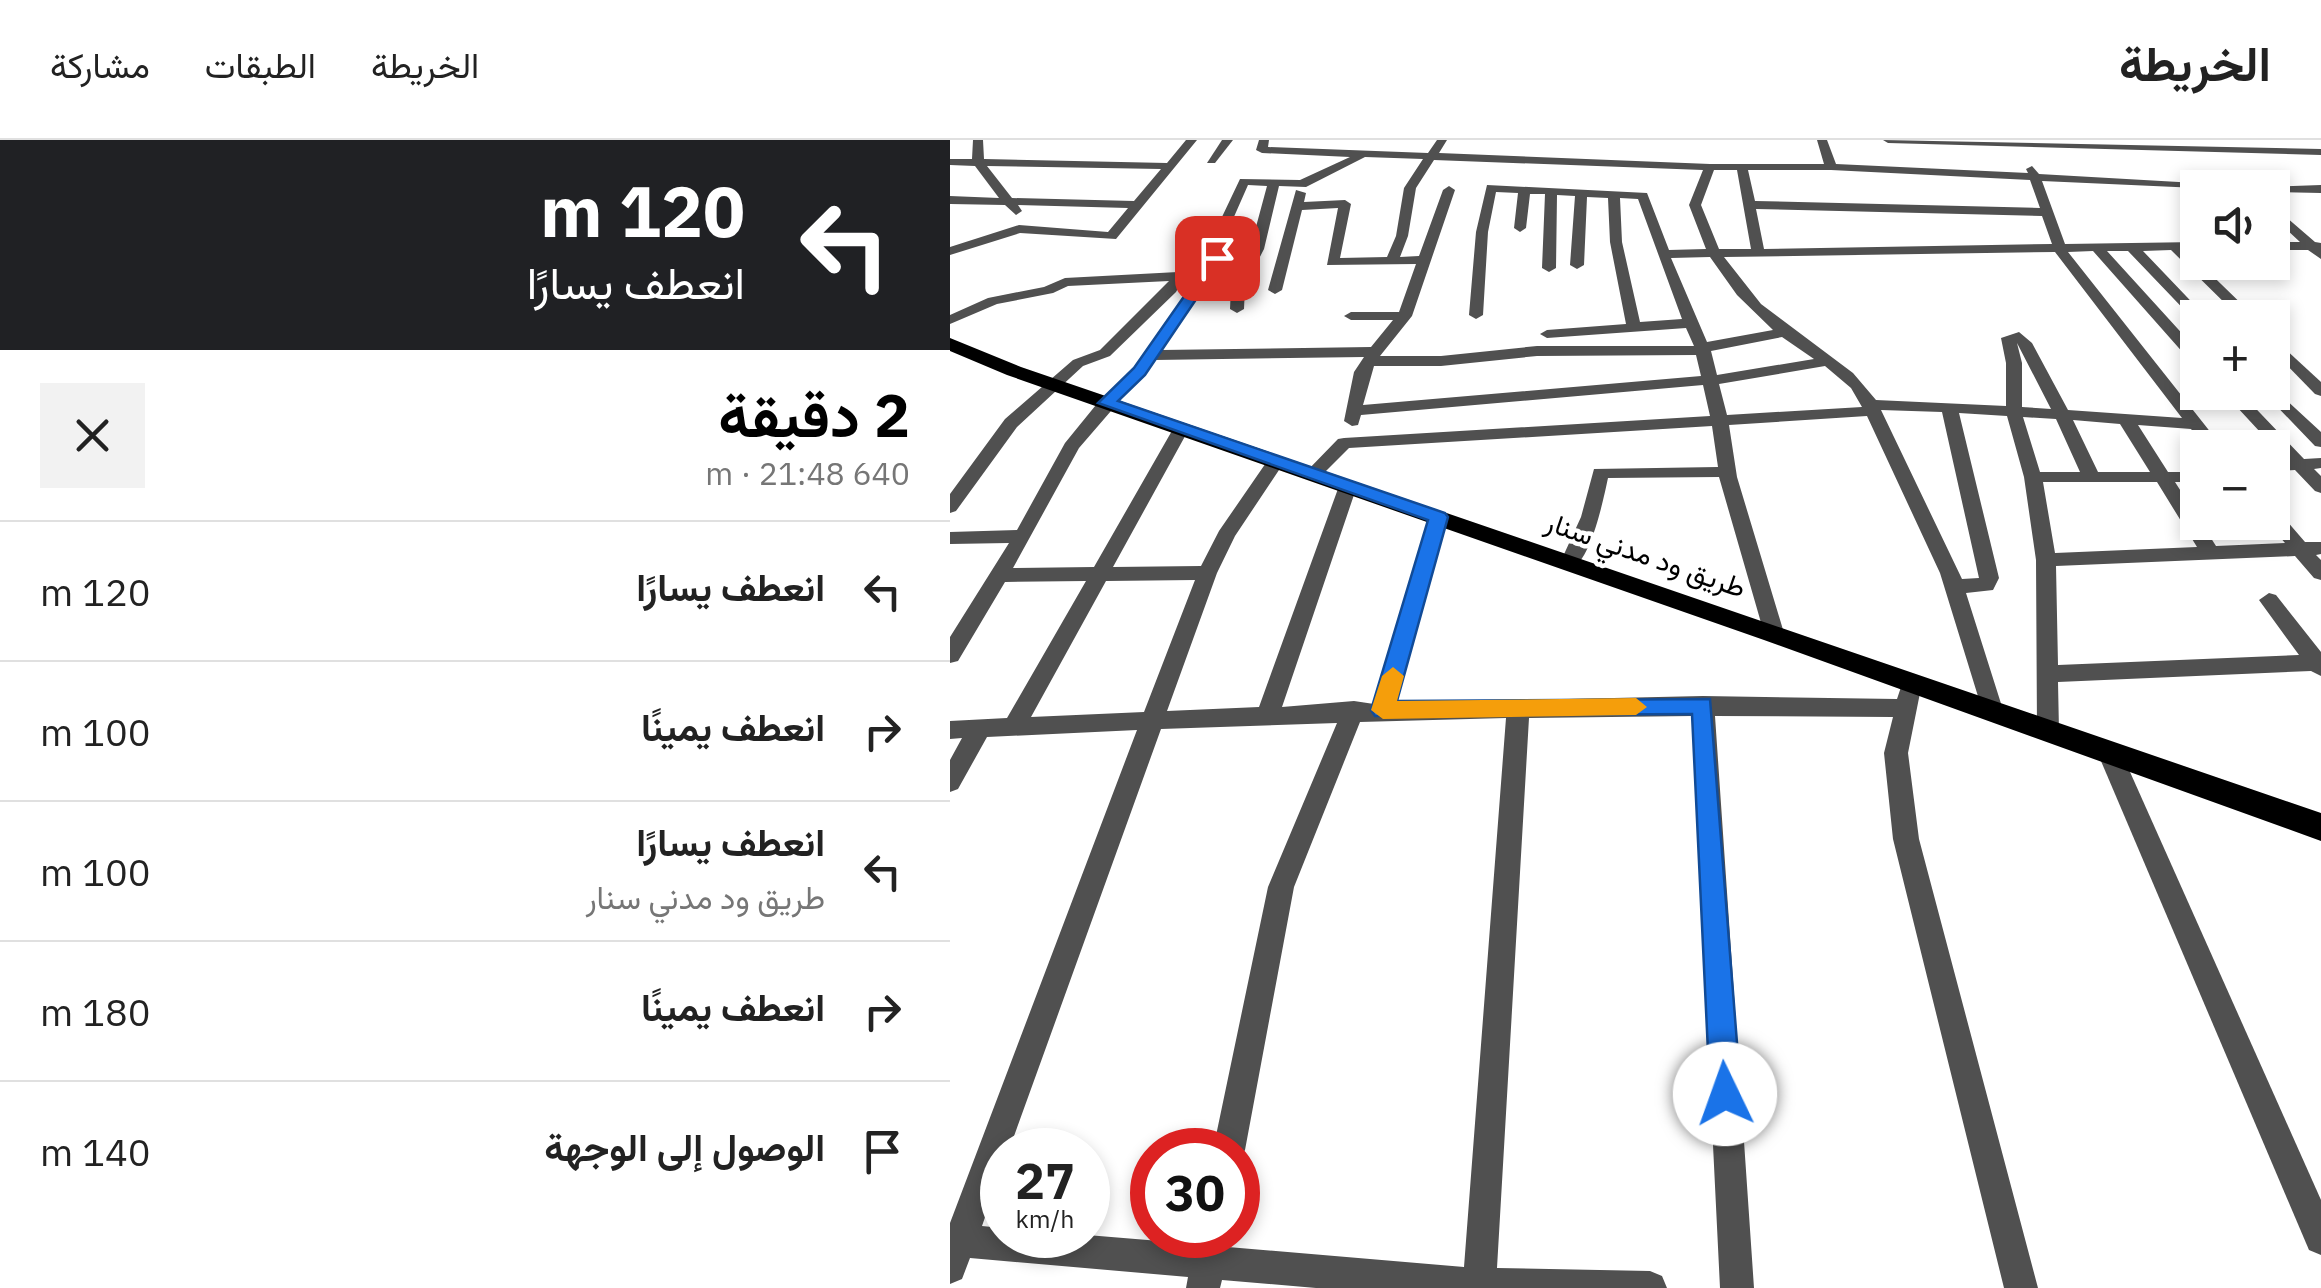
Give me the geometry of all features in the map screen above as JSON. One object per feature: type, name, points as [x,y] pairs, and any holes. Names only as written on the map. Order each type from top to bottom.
[{"type":"highway","name":"طريق ود مدني سنار","points":[[950,344],[1106,403],[1774,633],[1908,696],[1993,713],[2321,827]]},
{"type":"street","points":[[978,140],[978,162],[1032,228]]},
{"type":"street","points":[[950,252],[1010,230],[1032,228],[1111,236],[1192,140]]},
{"type":"street","points":[[1211,161],[1228,140]]},
{"type":"street","points":[[1264,140],[1262,150],[1551,162],[1628,157],[1710,167],[1831,168],[2180,184]]},
{"type":"street","points":[[1392,261],[1402,236],[1410,188],[1442,140]]},
{"type":"street","points":[[1822,140],[1831,168]]},
{"type":"street","points":[[1888,140],[2213,144],[2321,152]]},
{"type":"street","points":[[2016,142],[2037,177],[2056,246],[2088,292],[2201,430]]},
{"type":"street","points":[[2213,144],[2228,161]]},
{"type":"street","points":[[950,655],[1072,447],[1106,403],[1128,386],[1215,262],[1244,181],[1302,184],[1362,154]]},
{"type":"street","points":[[1628,157],[1619,195],[1616,242],[1634,328]]},
{"type":"street","points":[[950,162],[1168,166]]},
{"type":"street","points":[[1505,187],[1551,162]]},
{"type":"street","points":[[1710,167],[1695,205],[1714,252],[1784,332],[1857,384],[1872,408],[1940,548],[1993,713]]},
{"type":"street","points":[[1742,167],[1758,251]]},
{"type":"street","points":[[1237,309],[1238,286],[1254,260],[1274,183]]},
{"type":"street","points":[[1275,290],[1302,184]]},
{"type":"street","points":[[1476,315],[1482,232],[1490,190],[1505,187],[1644,199],[1703,349],[1727,472],[1774,633]]},
{"type":"street","points":[[2290,188],[2321,189]]},
{"type":"street","points":[[1520,228],[1525,189]]},
{"type":"street","points":[[1312,474],[1344,443],[1356,411],[1360,379],[1371,357],[1406,316],[1448,190]]},
{"type":"street","points":[[1549,268],[1551,193]]},
{"type":"street","points":[[1577,265],[1581,194]]},
{"type":"street","points":[[950,200],[1137,205]]},
{"type":"street","points":[[1233,205],[1268,203]]},
{"type":"street","points":[[1298,206],[1345,204],[1332,262],[1425,260]]},
{"type":"street","points":[[1749,205],[2047,212]]},
{"type":"street","points":[[2290,225],[2318,249]]},
{"type":"street","points":[[2094,246],[2180,340]]},
{"type":"street","points":[[2131,246],[2183,300]]},
{"type":"street","points":[[2174,246],[2230,300]]},
{"type":"street","points":[[1663,254],[2180,246]]},
{"type":"street","points":[[2290,247],[2318,249]]},
{"type":"street","points":[[950,320],[993,301],[1048,290],[1065,282],[1178,276],[1159,302],[1105,353],[1083,360],[1052,384],[999,437],[950,507]]},
{"type":"street","points":[[1351,316],[1406,316]]},
{"type":"street","points":[[1547,334],[1691,323]]},
{"type":"street","points":[[1151,355],[1441,361],[1538,351],[1703,349],[1784,332]]},
{"type":"street","points":[[2048,732],[2046,560],[2034,477],[2014,413],[2014,363],[2008,338],[2018,336],[2030,348],[2060,418],[2092,477]]},
{"type":"street","points":[[2290,360],[2321,392]]},
{"type":"street","points":[[1356,411],[1581,394],[1712,380],[1829,361]]},
{"type":"street","points":[[1581,394],[1588,429]]},
{"type":"street","points":[[1344,443],[1720,422],[1872,408],[1949,407],[2060,418],[2196,424]]},
{"type":"street","points":[[1949,407],[1990,578],[1986,585],[1954,586]]},
{"type":"street","points":[[2248,410],[2321,488]]},
{"type":"street","points":[[2290,410],[2321,442]]},
{"type":"street","points":[[2128,422],[2210,552]]},
{"type":"street","points":[[1014,726],[1181,429]]},
{"type":"street","points":[[1276,461],[1226,534],[1207,573],[954,1249],[1208,1262],[1479,1286],[1650,1288]]},
{"type":"street","points":[[2290,465],[2321,463]]},
{"type":"street","points":[[1570,562],[1590,517],[1600,473],[1727,472]]},
{"type":"street","points":[[2034,477],[2180,477]]},
{"type":"street","points":[[1268,714],[1348,486]]},
{"type":"street","points":[[1383,710],[1438,517]]},
{"type":"street","points":[[2290,531],[2311,548],[2321,574]]},
{"type":"street","points":[[950,538],[1023,536]]},
{"type":"street","points":[[2046,560],[2311,548]]},
{"type":"street","points":[[1000,575],[1207,573]]},
{"type":"street","points":[[2269,600],[2319,664]]},
{"type":"street","points":[[950,620],[973,620]]},
{"type":"street","points":[[2048,674],[2319,664]]},
{"type":"street","points":[[950,730],[1354,710],[1702,705],[1908,696],[1896,753],[1906,839],[2021,1288]]},
{"type":"street","points":[[1702,705],[1736,1288]]},
{"type":"street","points":[[1479,1286],[1518,709]]},
{"type":"street","points":[[1234,1128],[1281,887],[1354,710]]},
{"type":"street","points":[[950,782],[980,728]]},
{"type":"street","points":[[2110,754],[2321,1238]]},
{"type":"slow traffic","points":[[1393,676],[1383,710],[1636,707]]},
{"type":"route","points":[[1217,258],[1139,372],[1120,394],[1106,403],[1438,517],[1383,710],[1702,705],[1725,1094]]}]
